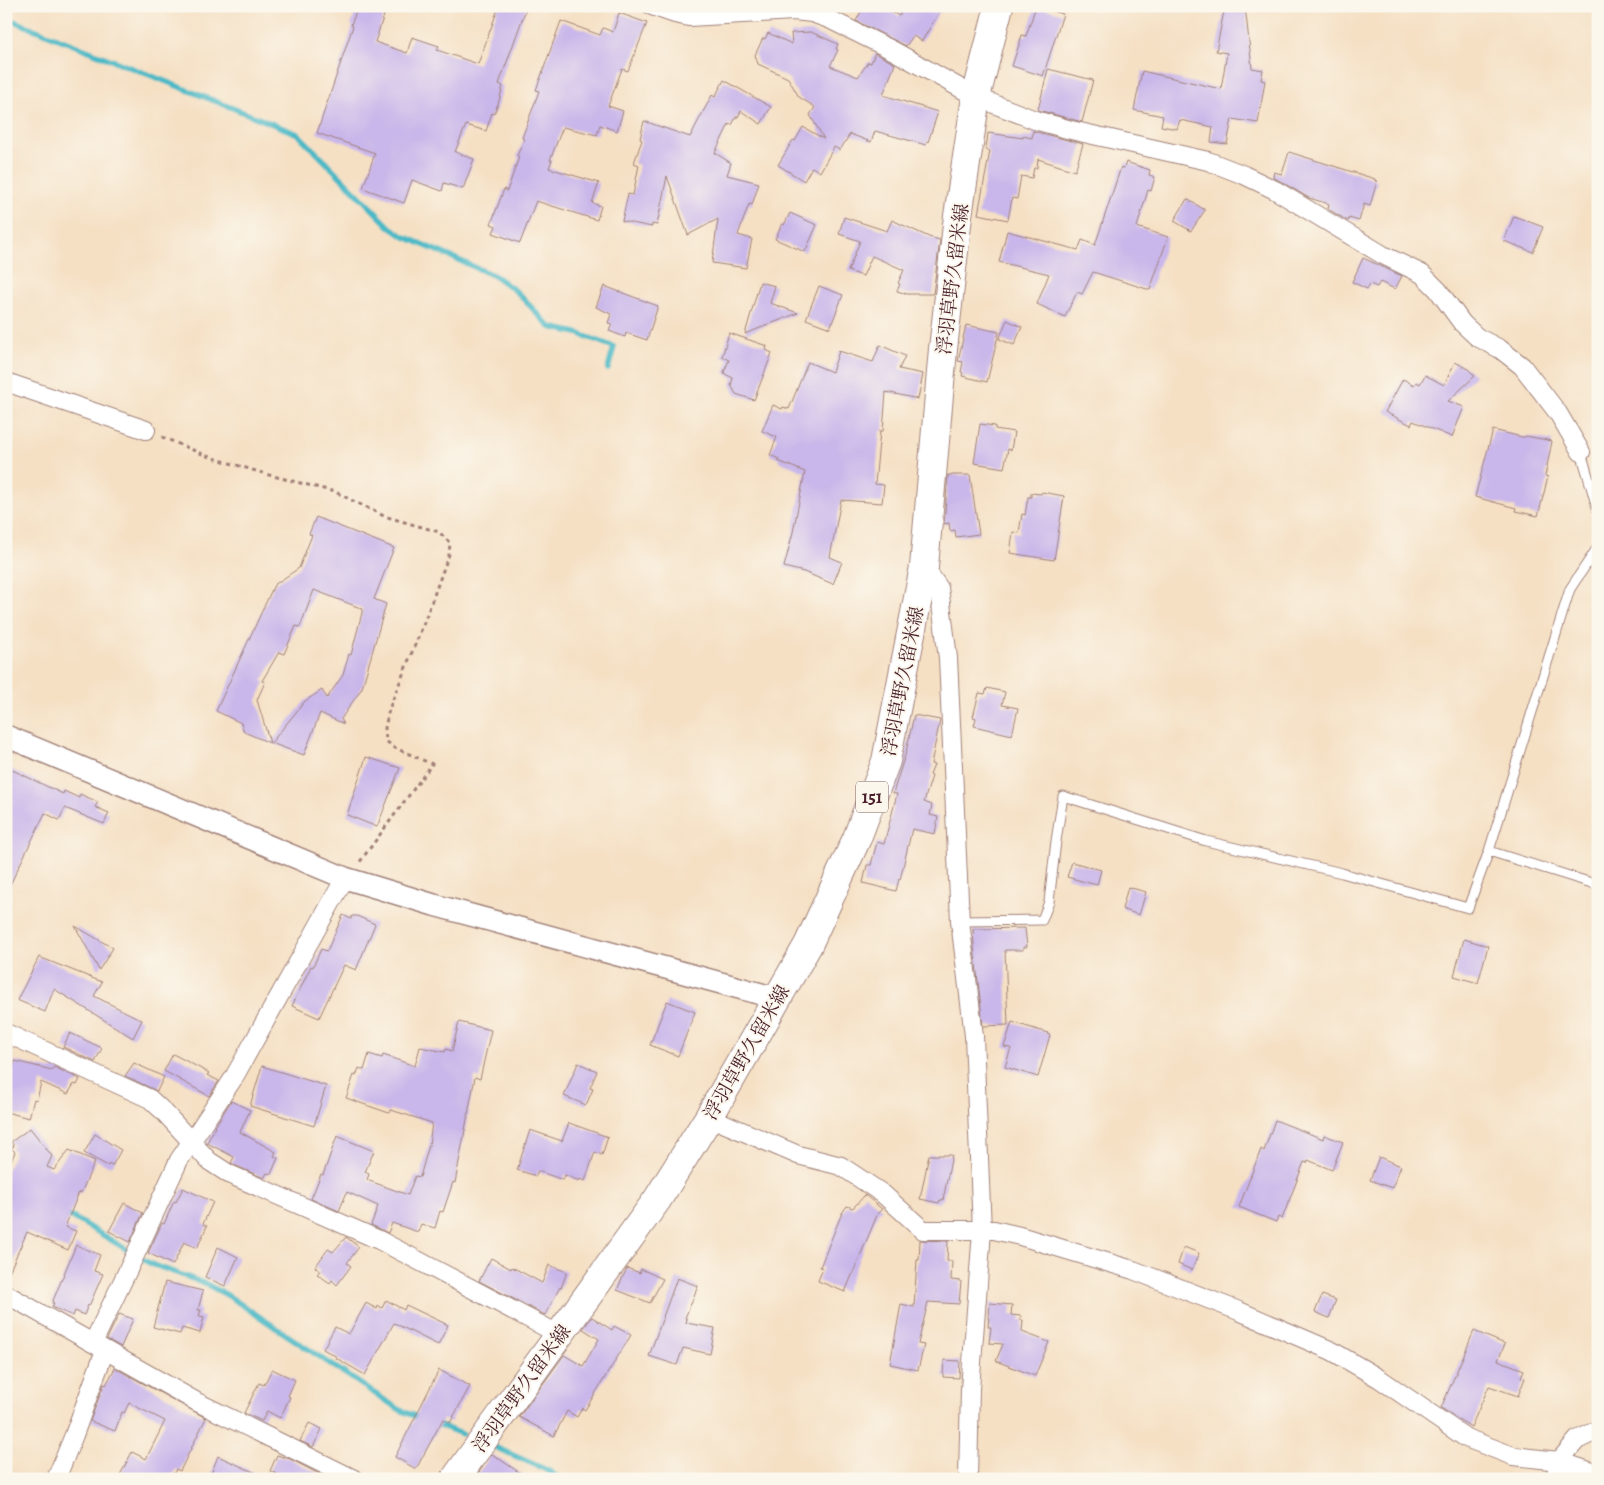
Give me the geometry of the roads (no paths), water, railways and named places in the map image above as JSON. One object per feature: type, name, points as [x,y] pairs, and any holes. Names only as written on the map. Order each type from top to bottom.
[{"type":"main road","name":"浮羽草野久留米線","points":[[455,1479],[657,1200],[709,1117],[808,945],[857,838],[886,761],[924,567],[943,349],[958,216],[976,97],[999,6]]},
{"type":"street","points":[[652,6],[689,17],[794,11],[812,13],[828,18],[894,51],[976,97],[1035,120],[1208,161],[1244,175],[1275,190],[1383,255],[1422,274],[1438,290],[1462,324],[1476,337],[1500,349],[1522,366],[1558,412],[1582,452]]},
{"type":"street","points":[[6,382],[146,430]]},
{"type":"street","points":[[924,567],[940,588],[948,658],[960,921],[974,1036],[982,1231],[970,1389],[968,1479]]},
{"type":"street","points":[[6,736],[344,878],[434,906],[776,998]]},
{"type":"street","points":[[56,1479],[74,1435],[99,1346],[135,1256],[179,1160],[233,1080],[344,878]]},
{"type":"street","points":[[8,1034],[150,1099],[164,1112],[190,1143],[209,1161],[229,1174],[379,1240],[560,1335]]},
{"type":"street","points":[[709,1117],[798,1155],[841,1166],[883,1194],[922,1230],[994,1230],[1132,1270],[1239,1311],[1332,1351],[1380,1380],[1466,1438],[1513,1456],[1559,1461],[1598,1474]]},
{"type":"street","points":[[6,1294],[198,1402],[354,1479]]},
{"type":"street","points":[[1555,1479],[1559,1461],[1577,1440],[1598,1430]]},
{"type":"lane","points":[[1582,452],[1598,511]]},
{"type":"lane","points":[[960,921],[1042,920],[1049,902],[1063,796],[1206,841],[1342,873],[1468,908],[1489,852],[1570,589],[1598,547]]},
{"type":"lane","points":[[1489,852],[1598,885]]},
{"type":"waterway","points":[[6,18],[298,134],[390,227],[403,236],[495,276],[517,292],[550,327],[577,333],[614,347],[608,369]]},
{"type":"waterway","points":[[63,1214],[74,1218],[151,1264],[204,1283],[227,1295],[383,1399],[402,1411],[422,1419]]},
{"type":"waterway","points":[[433,1423],[462,1434]]},
{"type":"waterway","points":[[490,1445],[549,1471],[560,1479]]}]
